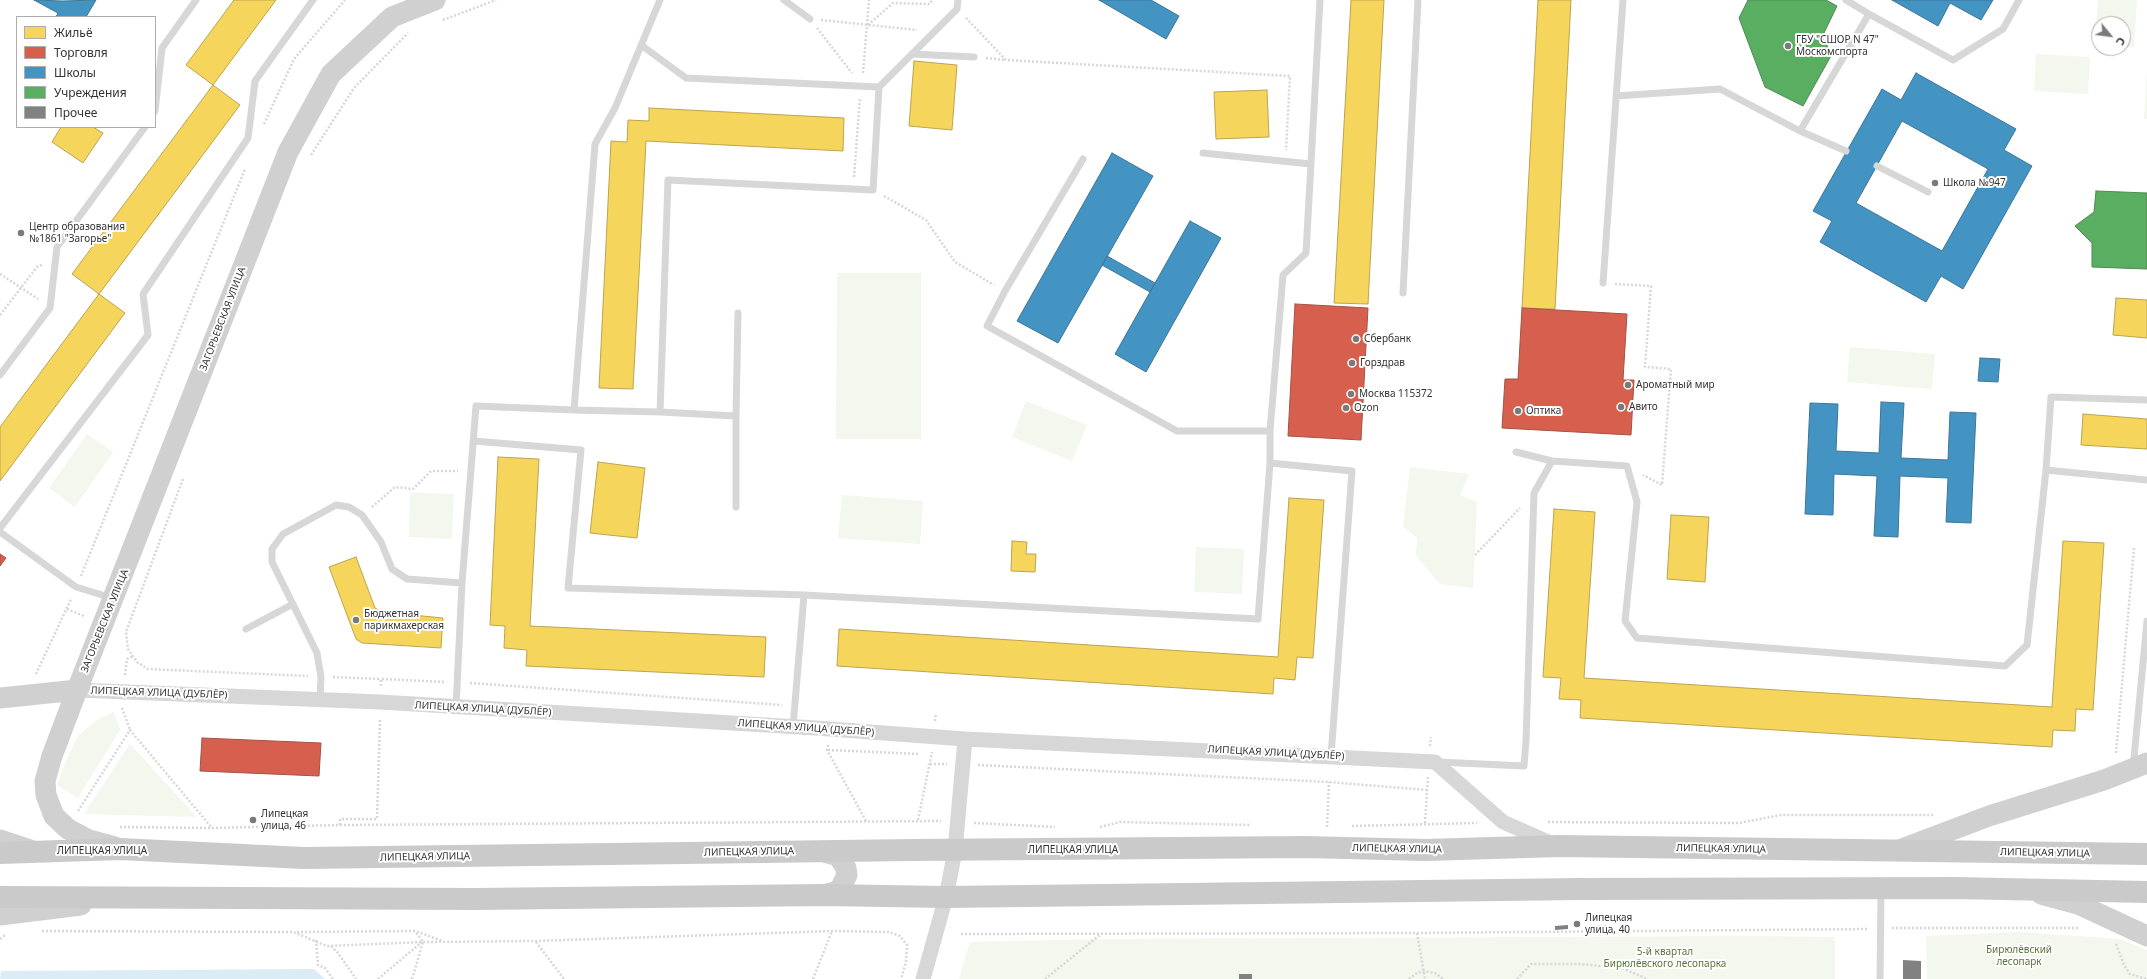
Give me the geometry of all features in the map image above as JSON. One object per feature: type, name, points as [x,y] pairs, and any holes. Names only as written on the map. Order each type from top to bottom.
[{"type":"main road","name":"ЛИПЕЦКАЯ УЛИЦА","points":[[0,853],[120,849],[304,858],[1305,847],[1425,850],[1560,846],[2147,854]]},
{"type":"main road","points":[[0,897],[476,899],[824,895],[946,897],[1580,889],[1881,889],[2147,892]]},
{"type":"street","name":"ЗАГОРЬЕВСКАЯ УЛИЦА","points":[[120,849],[89,840],[68,829],[54,816],[46,795],[45,781],[48,769],[77,690],[114,599],[288,152],[331,74],[392,17],[435,0]]},
{"type":"street","name":"ЛИПЕЦКАЯ УЛИЦА (ДУБЛЁР)","points":[[0,698],[77,690],[320,699],[829,729],[965,739],[1435,762]]},
{"type":"street","points":[[923,979],[946,897],[955,851],[965,739]]},
{"type":"street","points":[[1435,762],[1503,822],[1560,846]]},
{"type":"street","points":[[1896,851],[1989,816],[2104,780],[2139,763]]},
{"type":"street","points":[[0,840],[36,852]]},
{"type":"street","points":[[824,852],[838,856],[846,868],[847,875],[840,889],[824,895]]},
{"type":"street","points":[[2027,890],[2078,904],[2147,936]]},
{"type":"street","points":[[5,923],[141,898]]},
{"type":"lane","points":[[156,102],[162,48],[196,0]]},
{"type":"lane","points":[[0,528],[148,335],[143,294],[248,138],[255,81],[313,0]]},
{"type":"lane","points":[[574,410],[595,144],[615,108],[660,0]]},
{"type":"lane","points":[[784,0],[810,19]]},
{"type":"lane","points":[[660,412],[668,180],[873,190],[879,87],[958,9],[958,0]]},
{"type":"lane","points":[[474,441],[582,450],[568,588],[804,595],[1258,619],[1270,463],[1270,431],[1283,275],[1306,253],[1320,0]]},
{"type":"lane","points":[[1402,292],[1418,0]]},
{"type":"lane","points":[[1603,283],[1623,0]]},
{"type":"lane","points":[[1846,0],[1953,60],[2003,28],[2019,0]]},
{"type":"lane","points":[[1800,131],[1869,14]]},
{"type":"lane","points":[[641,45],[686,78],[879,87]]},
{"type":"lane","points":[[912,54],[974,57]]},
{"type":"lane","points":[[1616,96],[1720,89],[1800,131],[1846,152]]},
{"type":"lane","points":[[0,375],[50,308],[58,247],[144,128]]},
{"type":"lane","points":[[1203,153],[1311,164]]},
{"type":"lane","points":[[1083,159],[1005,291],[987,326],[1176,430],[1270,431]]},
{"type":"lane","points":[[1877,166],[1928,192]]},
{"type":"lane","points":[[736,507],[738,313]]},
{"type":"lane","points":[[1516,452],[1552,461],[1627,466],[1637,502],[1625,621],[1637,638],[2005,666],[2027,645],[2046,470],[2051,397],[2147,400]]},
{"type":"lane","points":[[456,707],[462,583],[476,406],[736,416]]},
{"type":"lane","points":[[1435,762],[1524,766],[1534,493],[1552,461]]},
{"type":"lane","points":[[1270,463],[1352,471],[1331,756]]},
{"type":"lane","points":[[2046,470],[2147,480]]},
{"type":"lane","points":[[320,699],[321,677],[317,653],[272,562],[272,549],[283,534],[336,505],[349,507],[362,515],[381,542],[392,569],[407,579],[462,583]]},
{"type":"lane","points":[[0,532],[76,587],[114,599]]},
{"type":"lane","points":[[793,727],[804,595]]},
{"type":"lane","points":[[246,629],[293,604]]},
{"type":"lane","points":[[2139,763],[2147,621]]},
{"type":"lane","points":[[1880,979],[1881,889]]},
{"type":"path","points":[[263,126],[294,59],[345,0]]},
{"type":"path","points":[[437,22],[496,0]]},
{"type":"path","points":[[853,189],[869,0]]},
{"type":"path","points":[[868,25],[893,3],[930,4],[932,0]]},
{"type":"path","points":[[958,9],[1006,60]]},
{"type":"path","points":[[810,19],[934,32]]},
{"type":"path","points":[[810,19],[862,86]]},
{"type":"path","points":[[308,160],[354,88],[408,33],[415,30]]},
{"type":"path","points":[[974,57],[1290,76],[1285,162]]},
{"type":"path","points":[[34,677],[76,587],[248,161]]},
{"type":"path","points":[[873,190],[926,220],[955,262],[1005,291]]},
{"type":"path","points":[[0,316],[37,267],[56,260]]},
{"type":"path","points":[[0,274],[50,308]]},
{"type":"path","points":[[1603,283],[1651,286],[1645,368],[1670,369],[1662,485],[1627,466]]},
{"type":"path","points":[[362,515],[395,487],[413,488],[431,472],[471,471]]},
{"type":"path","points":[[184,477],[126,632],[128,649],[137,662],[148,669],[381,679]]},
{"type":"path","points":[[1475,555],[1534,493]]},
{"type":"path","points":[[2134,548],[2115,764],[2139,763]]},
{"type":"path","points":[[918,820],[930,764],[936,713]]},
{"type":"path","points":[[829,729],[827,750],[866,821]]},
{"type":"path","points":[[76,814],[130,730],[212,828]]},
{"type":"path","points":[[827,750],[931,755]]},
{"type":"path","points":[[930,764],[963,764],[1329,782],[1427,790]]},
{"type":"path","points":[[340,825],[340,819],[377,819],[379,778]]},
{"type":"path","points":[[1327,827],[1329,782]]},
{"type":"path","points":[[1542,822],[1739,823],[1781,815],[1941,815]]},
{"type":"path","points":[[119,826],[212,828],[340,825],[918,820],[1058,827]]},
{"type":"path","points":[[1096,828],[1120,822],[1255,825]]},
{"type":"path","points":[[1349,826],[1503,822]]},
{"type":"path","points":[[1319,827],[1334,827]]},
{"type":"path","points":[[0,931],[5,923]]},
{"type":"path","points":[[961,934],[1417,933],[1881,928],[2083,928]]},
{"type":"path","points":[[34,931],[414,931],[445,942]]},
{"type":"path","points":[[414,931],[423,942]]},
{"type":"path","points":[[814,979],[832,931]]},
{"type":"path","points":[[293,932],[316,940],[327,946],[331,946],[423,942],[536,941],[832,931],[889,932],[900,936],[907,945],[906,962],[901,979]]},
{"type":"path","points":[[1417,933],[1426,979]]},
{"type":"path","points":[[1045,979],[1101,934]]},
{"type":"path","points":[[316,940],[318,965],[325,968],[333,979]]},
{"type":"path","points":[[536,941],[564,979]]},
{"type":"path","points":[[2123,944],[2115,941],[2124,965],[2130,974],[2146,979]]},
{"type":"path","points":[[378,979],[423,942]]},
{"type":"path","points":[[412,979],[423,942]]},
{"type":"path","points":[[331,946],[338,953],[356,979]]},
{"type":"path","points":[[1517,979],[1531,964],[1580,964],[1622,968],[1647,979]]},
{"type":"path","points":[[1409,979],[1417,973],[1424,971],[1436,973],[1443,979]]},
{"type":"green space","points":[[2098,0],[2137,0],[2134,47],[2131,47],[2131,16],[2097,16]]},
{"type":"green space","points":[[2036,54],[2090,57],[2088,94],[2034,91]]},
{"type":"green space","points":[[2147,69],[2147,119],[2144,119]]},
{"type":"green space","points":[[837,273],[921,273],[921,439],[836,439]]},
{"type":"green space","points":[[1850,347],[1935,354],[1932,389],[1847,382]]},
{"type":"green space","points":[[1026,401],[1087,425],[1072,461],[1012,437]]},
{"type":"green space","points":[[87,434],[113,452],[75,507],[49,488]]},
{"type":"green space","points":[[1410,467],[1469,474],[1460,495],[1477,502],[1473,588],[1440,584],[1416,556],[1417,538],[1403,526]]},
{"type":"green space","points":[[410,493],[454,494],[452,539],[409,537]]},
{"type":"green space","points":[[842,495],[923,501],[920,544],[838,538]]},
{"type":"green space","points":[[1196,547],[1244,549],[1242,594],[1194,592]]},
{"type":"green space","points":[[114,712],[120,730],[78,798],[57,785],[67,759],[78,736],[97,720]]},
{"type":"green space","points":[[130,744],[197,817],[84,814]]},
{"type":"green space","name":"Бирюлёвский лесопарк","points":[[2019,932],[2120,939],[2147,950],[2147,979],[1927,979],[1926,936]]},
{"type":"green space","name":"5-й квартал Бирюлёвского лесопарка","points":[[1754,936],[1835,937],[1835,979],[959,979],[970,942],[1106,939]]},
{"type":"shaded area","points":[[314,969],[325,979],[0,979],[1,971]]},
{"type":"building: Жильё","points":[[234,0],[276,0],[213,85],[186,65]]},
{"type":"building: Жильё","points":[[1351,0],[1384,0],[1368,304],[1334,303]]},
{"type":"building: Жильё","points":[[1538,0],[1571,0],[1555,309],[1522,308]]},
{"type":"building: Жильё","points":[[914,61],[957,65],[952,130],[909,126]]},
{"type":"building: Жильё","points":[[213,85],[240,105],[99,294],[72,274]]},
{"type":"building: Жильё","points":[[1267,90],[1269,137],[1216,139],[1214,92]]},
{"type":"building: Жильё","points":[[649,108],[844,118],[843,151],[646,141],[633,389],[599,388],[611,141],[627,142],[628,120],[649,121]]},
{"type":"building: Жильё","points":[[60,128],[95,128],[103,133],[83,163],[52,142]]},
{"type":"building: Жильё","points":[[99,294],[125,313],[0,481],[0,427]]},
{"type":"building: Жильё","points":[[2116,298],[2147,300],[2147,338],[2113,335]]},
{"type":"building: Жильё","points":[[2083,414],[2147,419],[2147,449],[2081,445]]},
{"type":"building: Жильё","points":[[498,457],[539,459],[530,626],[766,637],[764,677],[526,666],[527,650],[504,648],[505,626],[490,625]]},
{"type":"building: Жильё","points":[[598,462],[645,468],[637,538],[590,533]]},
{"type":"building: Жильё","points":[[1289,498],[1324,500],[1313,658],[1297,657],[1295,680],[1274,678],[1273,694],[837,666],[839,629],[1278,657]]},
{"type":"building: Жильё","points":[[1554,509],[1595,512],[1584,678],[2052,707],[2063,541],[2104,543],[2093,710],[2076,709],[2075,731],[2053,730],[2052,747],[1580,718],[1581,700],[1559,699],[1561,678],[1543,677]]},
{"type":"building: Жильё","points":[[1671,515],[1709,517],[1705,582],[1667,579]]},
{"type":"building: Жильё","points":[[1012,541],[1027,542],[1026,554],[1036,554],[1035,572],[1011,571]]},
{"type":"building: Жильё","points":[[356,557],[375,608],[382,612],[443,618],[441,648],[362,643],[356,639],[329,567]]},
{"type":"building: Торговля","points":[[1295,304],[1368,308],[1361,440],[1288,436]]},
{"type":"building: Торговля","points":[[1522,308],[1627,314],[1623,380],[1634,380],[1631,435],[1502,428],[1505,379],[1518,379]]},
{"type":"building: Торговля","points":[[0,554],[6,558],[0,566]]},
{"type":"building: Торговля","points":[[202,738],[321,743],[319,776],[200,771]]},
{"type":"building: Школы","points":[[34,0],[96,0],[87,16],[56,16],[58,13]]},
{"type":"building: Школы","points":[[1099,0],[1151,0],[1179,16],[1166,39]]},
{"type":"building: Школы","points":[[1892,0],[1993,0],[1981,20],[1950,3],[1938,26]]},
{"type":"building: Школы","points":[[1916,73],[2016,129],[2004,150],[2032,166],[1963,289],[1941,276],[1926,302],[1820,242],[1832,221],[1813,211],[1882,89],[1901,100]],"holes":[[[1902,121],[1988,169],[1942,251],[1856,203]]]},
{"type":"building: Школы","points":[[1112,153],[1153,176],[1058,343],[1017,321]]},
{"type":"building: Школы","points":[[1190,221],[1221,238],[1146,372],[1115,354]]},
{"type":"building: Школы","points":[[1107,256],[1155,283],[1150,292],[1102,265]]},
{"type":"building: Школы","points":[[1980,358],[2000,359],[1998,382],[1978,381]]},
{"type":"building: Школы","points":[[1881,402],[1904,403],[1901,458],[1948,460],[1950,412],[1976,413],[1971,523],[1946,522],[1948,478],[1900,476],[1898,537],[1874,536],[1877,476],[1834,474],[1833,515],[1805,514],[1810,403],[1838,404],[1836,451],[1879,453]]},
{"type":"building: Учреждения","name":"ГБУ \"СШОР N 47\" Москомспорта","points":[[1748,0],[1826,0],[1837,6],[1822,37],[1832,54],[1803,106],[1765,87],[1739,18]]},
{"type":"building: Учреждения","points":[[2096,191],[2147,193],[2147,269],[2092,267],[2092,243],[2075,226],[2094,212]]},
{"type":"building: Прочее","points":[[1568,925],[1568,929],[1555,930],[1555,926]]},
{"type":"building: Прочее","points":[[1594,925],[1607,925],[1607,928],[1594,929]]},
{"type":"building: Прочее","points":[[1903,960],[1921,961],[1921,979],[1903,979]]},
{"type":"building: Прочее","points":[[1239,974],[1252,974],[1252,979],[1239,979]]},
{"type":"place","name":"ГБУ \"СШОР N 47\" Москомспорта","points":[[1788,46]]},
{"type":"place","name":"Школа №947","points":[[1935,183]]},
{"type":"place","name":"Центр образования №1861 \"Загорье\"","points":[[21,233]]},
{"type":"place","name":"Сбербанк","points":[[1356,339]]},
{"type":"place","name":"Горздрав","points":[[1352,363]]},
{"type":"place","name":"Ароматный мир","points":[[1628,385]]},
{"type":"place","name":"Москва 115372","points":[[1351,394]]},
{"type":"place","name":"Авито","points":[[1621,407]]},
{"type":"place","name":"Ozon","points":[[1346,408]]},
{"type":"place","name":"Оптика","points":[[1518,411]]},
{"type":"place","name":"Бюджетная парикмахерская","points":[[356,620]]},
{"type":"place","name":"Липецкая улица, 46","points":[[253,820]]},
{"type":"place","name":"Липецкая улица, 40","points":[[1577,924]]}]
